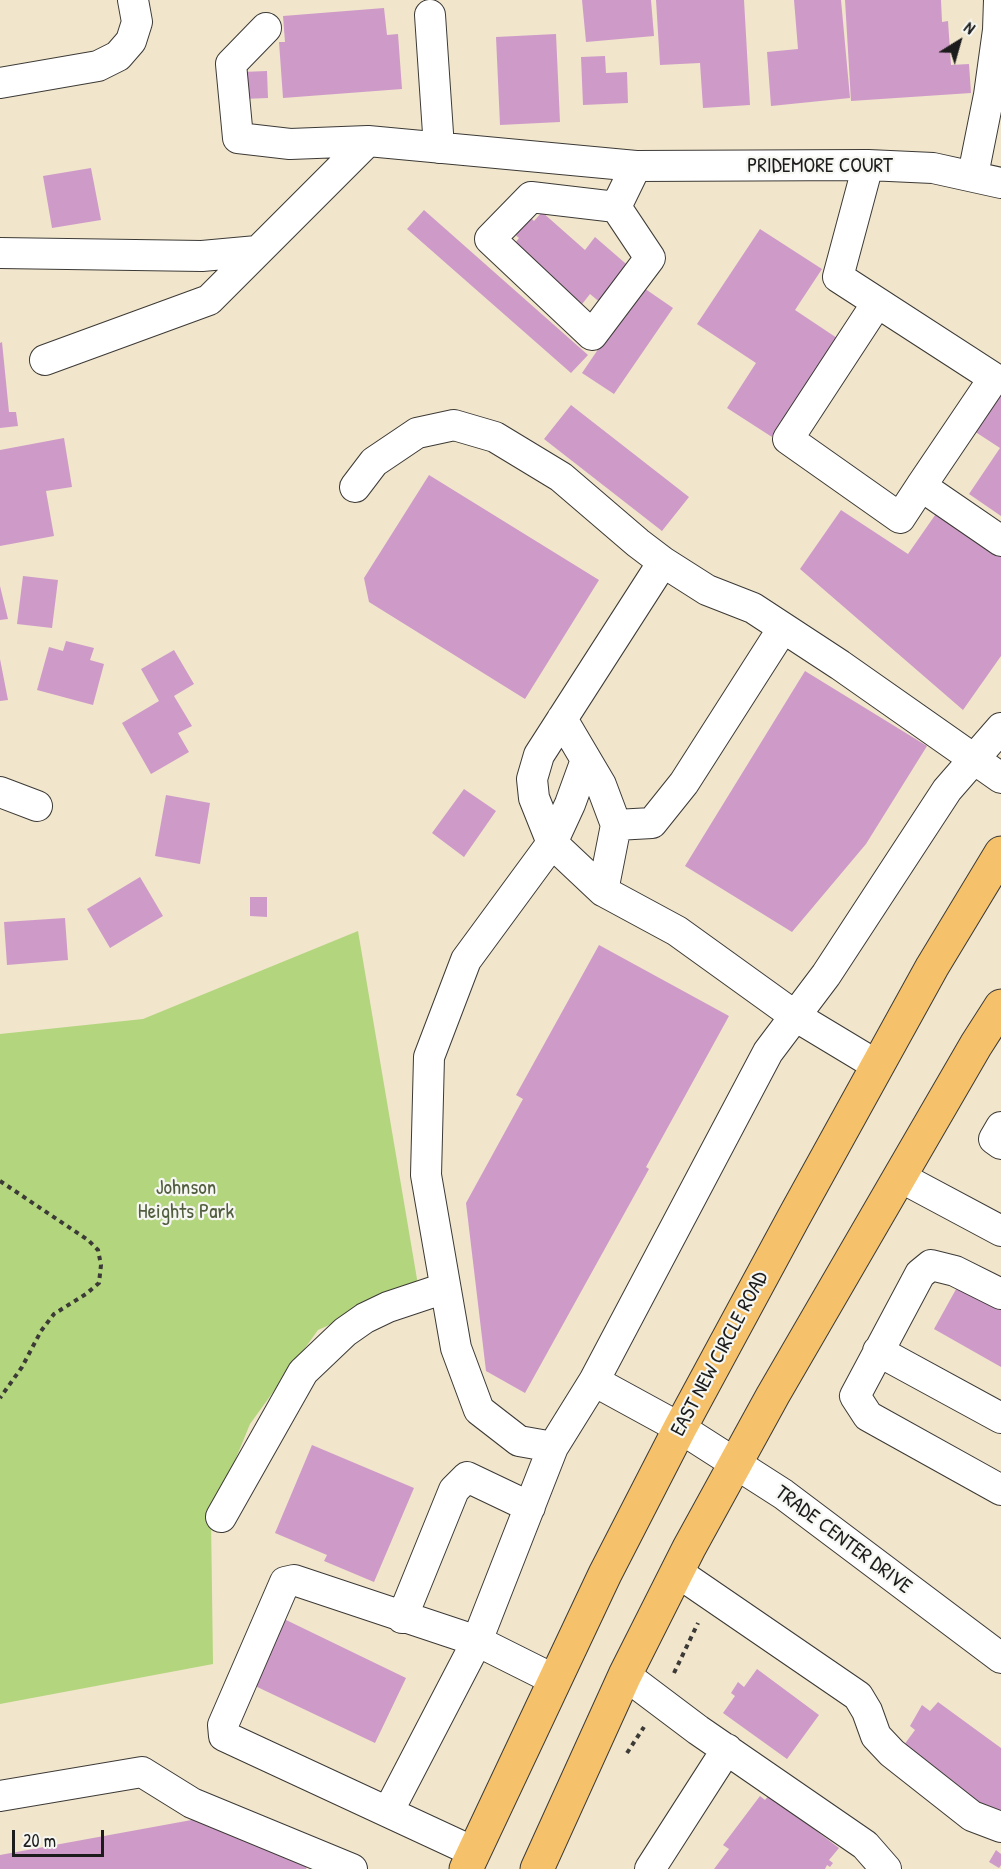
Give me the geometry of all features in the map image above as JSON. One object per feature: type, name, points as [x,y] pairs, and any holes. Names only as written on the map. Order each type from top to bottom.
[{"type":"highway","name":"EAST NEW CIRCLE ROAD","points":[[470,1860],[605,1574],[680,1428],[932,967],[1001,853]]},
{"type":"highway","points":[[537,1869],[625,1675],[677,1572],[773,1395],[1001,1006]]},
{"type":"street","points":[[0,83],[98,66],[118,56],[131,41],[137,22],[133,0]]},
{"type":"street","points":[[973,176],[989,95],[998,30],[999,0]]},
{"type":"street","points":[[430,15],[439,148]]},
{"type":"street","name":"PRIDEMORE COURT","points":[[266,28],[231,64],[238,138],[290,144],[369,141],[636,166],[868,165],[933,168],[1001,183]]},
{"type":"street","points":[[45,360],[209,300],[369,141]]},
{"type":"street","points":[[868,165],[838,277],[994,378],[900,518],[788,439],[877,303]]},
{"type":"street","points":[[616,207],[636,166]]},
{"type":"street","points":[[531,197],[616,207],[650,258],[592,335],[490,239],[531,197]]},
{"type":"street","points":[[0,254],[202,256],[257,251]]},
{"type":"street","points":[[355,487],[374,462],[417,433],[454,425],[495,437],[561,477],[663,562],[707,590],[753,608],[840,665],[1001,778]]},
{"type":"street","points":[[921,486],[1001,541]]},
{"type":"street","points":[[663,562],[539,755],[532,778],[534,798],[552,843],[603,891],[677,932],[795,1016],[878,1066]]},
{"type":"street","points":[[616,825],[652,823],[684,783],[783,628]]},
{"type":"street","points":[[562,719],[601,785],[616,825],[603,891]]},
{"type":"street","points":[[388,1812],[477,1641],[553,1448],[594,1381],[768,1052],[826,975],[947,790],[1001,728]]},
{"type":"street","points":[[553,1448],[519,1441],[479,1410],[456,1348],[426,1175],[429,1057],[466,960],[552,843],[570,804],[586,760]]},
{"type":"street","points":[[0,792],[37,806]]},
{"type":"street","points":[[1001,1127],[994,1140],[1001,1144]]},
{"type":"street","points":[[900,1177],[1001,1231]]},
{"type":"street","points":[[1001,1294],[955,1271],[932,1264],[920,1274],[855,1396],[868,1416],[1001,1490]]},
{"type":"street","points":[[221,1518],[303,1371],[345,1332],[365,1318],[388,1306],[445,1288]]},
{"type":"street","points":[[878,1351],[1001,1418]]},
{"type":"street","name":"TRADE CENTER DRIVE","points":[[594,1381],[680,1428],[783,1494],[1001,1658]]},
{"type":"street","points":[[402,1618],[454,1490],[467,1477],[530,1507]]},
{"type":"street","points":[[677,1572],[858,1696],[867,1711],[876,1736],[892,1753],[972,1815],[1001,1827]]},
{"type":"street","points":[[470,1860],[388,1812],[224,1736],[223,1725],[285,1582],[294,1580],[402,1618],[477,1641],[555,1680]]},
{"type":"street","points":[[625,1675],[864,1845],[886,1869]]},
{"type":"street","points":[[650,1869],[727,1749]]},
{"type":"street","points":[[0,1796],[142,1772],[192,1803],[352,1869]]},
{"type":"path","points":[[0,1181],[88,1240],[98,1250],[101,1265],[99,1283],[54,1314],[0,1398]]},
{"type":"green space","name":"Johnson Heights Park","points":[[358,931],[418,1285],[318,1330],[250,1424],[211,1519],[213,1664],[0,1704],[0,1034],[143,1019]]},
{"type":"building","points":[[582,0],[651,0],[654,36],[586,42]]},
{"type":"building","points":[[656,0],[744,0],[750,105],[703,108],[700,63],[660,65]]},
{"type":"building","points":[[794,0],[841,0],[850,98],[771,106],[767,52],[798,49]]},
{"type":"building","points":[[845,0],[941,0],[942,22],[948,21],[951,65],[969,64],[971,93],[851,101]]},
{"type":"building","points":[[384,8],[387,35],[398,34],[402,89],[283,98],[279,42],[285,42],[283,16]]},
{"type":"building","points":[[556,34],[560,122],[500,125],[496,37]]},
{"type":"building","points":[[605,56],[606,73],[627,72],[628,103],[583,105],[581,57]]},
{"type":"building","points":[[267,71],[268,98],[243,99],[242,72]]},
{"type":"building","points":[[91,168],[101,220],[52,228],[43,176]]},
{"type":"building","points":[[424,210],[588,355],[571,373],[407,229]]},
{"type":"building","points":[[542,212],[585,250],[595,237],[632,269],[602,304],[590,294],[579,308],[510,249],[519,238],[513,233],[528,215],[534,221]]},
{"type":"building","points":[[760,229],[822,269],[795,310],[837,338],[772,437],[727,408],[756,363],[697,324]]},
{"type":"building","points":[[641,286],[673,308],[614,394],[582,373]]},
{"type":"building","points":[[2,342],[9,412],[16,412],[18,426],[0,428],[0,343]]},
{"type":"building","points":[[1001,391],[1001,516],[969,494],[1000,448],[974,431]]},
{"type":"building","points":[[571,405],[689,497],[662,531],[544,439]]},
{"type":"building","points":[[64,438],[72,487],[46,491],[54,536],[0,546],[0,450]]},
{"type":"building","points":[[429,475],[599,580],[525,699],[369,602],[364,578]]},
{"type":"building","points":[[940,508],[1001,550],[1001,656],[963,710],[800,569],[841,510],[908,554]]},
{"type":"building","points":[[23,576],[58,580],[52,628],[17,624]]},
{"type":"building","points":[[0,586],[8,619],[0,620]]},
{"type":"building","points":[[66,641],[94,648],[90,660],[104,664],[93,705],[37,690],[49,647],[63,651]]},
{"type":"building","points":[[174,650],[194,684],[174,696],[192,726],[178,733],[189,752],[151,774],[122,723],[159,701],[141,669]]},
{"type":"building","points":[[0,659],[8,700],[0,701]]},
{"type":"building","points":[[805,671],[927,746],[866,844],[792,932],[685,866]]},
{"type":"building","points":[[464,789],[496,811],[464,857],[432,833]]},
{"type":"building","points":[[166,795],[210,803],[200,864],[155,856]]},
{"type":"building","points":[[140,877],[163,916],[110,948],[87,909]]},
{"type":"building","points":[[250,897],[267,897],[267,917],[250,916]]},
{"type":"building","points":[[65,918],[68,960],[7,965],[4,922]]},
{"type":"building","points":[[599,945],[729,1016],[646,1167],[649,1169],[525,1393],[486,1371],[466,1203],[523,1099],[516,1095]]},
{"type":"building","points":[[960,1282],[1001,1305],[1001,1367],[934,1329]]},
{"type":"building","points":[[312,1445],[414,1488],[374,1582],[324,1561],[327,1555],[275,1533]]},
{"type":"building","points":[[282,1618],[406,1678],[375,1743],[251,1684]]},
{"type":"building","points":[[757,1669],[819,1715],[787,1759],[723,1713],[735,1696],[731,1693],[738,1682],[744,1687]]},
{"type":"building","points":[[938,1702],[1001,1748],[1001,1812],[981,1807],[901,1749],[915,1730],[910,1726],[922,1705],[930,1711]]},
{"type":"building","points":[[769,1795],[839,1848],[829,1860],[833,1863],[830,1867],[827,1865],[825,1869],[714,1869],[729,1849],[723,1845],[760,1796],[765,1800]]},
{"type":"building","points":[[208,1817],[309,1862],[306,1869],[0,1869],[0,1855]]},
{"type":"building","points":[[996,1850],[1001,1854],[999,1868],[989,1862]]}]
